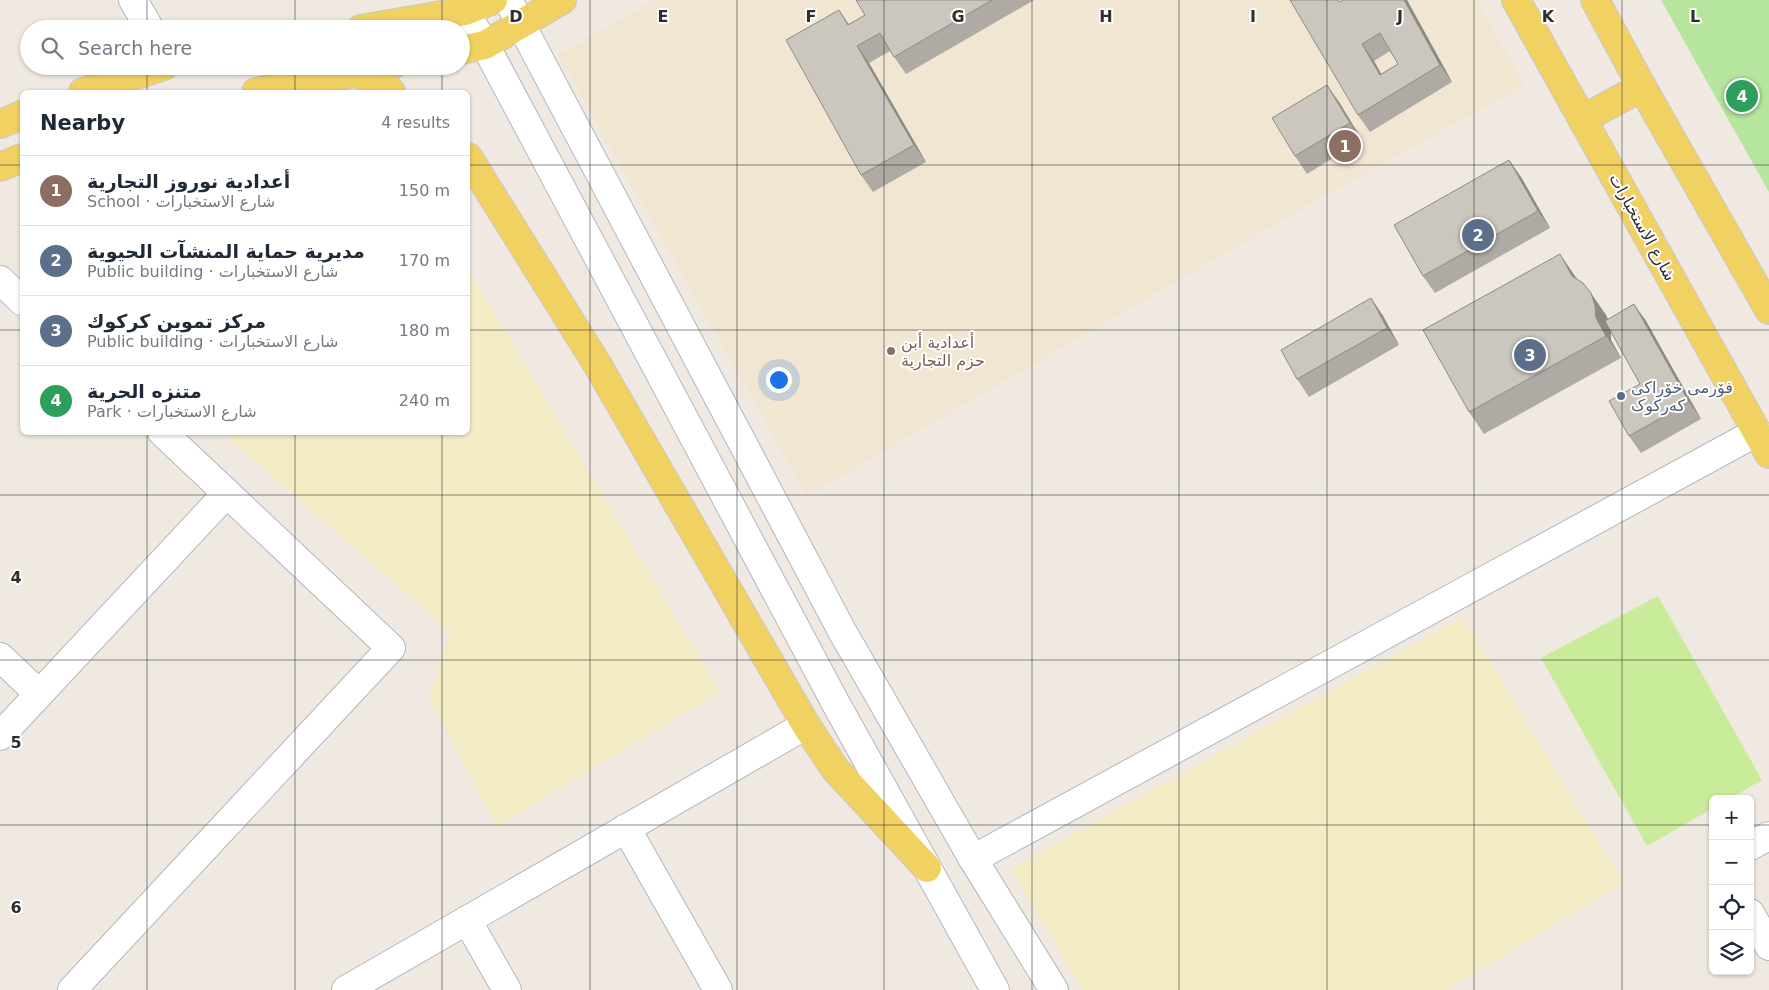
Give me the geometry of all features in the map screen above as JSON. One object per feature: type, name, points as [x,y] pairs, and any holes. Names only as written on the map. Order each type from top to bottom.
[{"type":"main road","points":[[401,20],[493,0]]},
{"type":"main road","points":[[473,47],[522,24],[562,0]]},
{"type":"main road","name":"شارع الاستخبارات","points":[[1516,0],[1763,443]]},
{"type":"main road","points":[[1595,0],[1642,87],[1769,310]]},
{"type":"main road","points":[[89,90],[136,75]]},
{"type":"main road","points":[[267,90],[353,75]]},
{"type":"main road","points":[[361,75],[387,90]]},
{"type":"main road","points":[[1583,119],[1642,87]]},
{"type":"main road","points":[[0,124],[20,116]]},
{"type":"main road","points":[[0,167],[20,159]]},
{"type":"main road","points":[[470,160],[597,364],[806,724],[835,769],[927,868]]},
{"type":"street","points":[[133,0],[145,20]]},
{"type":"street","points":[[508,0],[842,631],[973,859],[1054,990]]},
{"type":"street","points":[[462,6],[466,20]]},
{"type":"street","points":[[473,47],[995,990]]},
{"type":"street","points":[[0,280],[20,299]]},
{"type":"street","points":[[72,990],[391,648],[165,435]]},
{"type":"street","points":[[973,859],[1763,443]]},
{"type":"street","points":[[0,736],[227,493]]},
{"type":"street","points":[[0,657],[39,694]]},
{"type":"street","points":[[346,990],[806,724]]},
{"type":"street","points":[[626,828],[718,990]]},
{"type":"street","points":[[1754,844],[1769,836]]},
{"type":"street","points":[[467,920],[508,990]]},
{"type":"street","points":[[1754,920],[1769,946]]},
{"type":"shaded area","name":"أعدادية أبن حزم التجارية","points":[[654,0],[1477,0],[1525,85],[1307,206],[807,496],[558,55]]},
{"type":"green space","points":[[1661,0],[1769,0],[1769,192]]},
{"type":"green space","points":[[1658,596],[1762,780],[1736,795],[1709,795],[1709,810],[1647,846],[1541,658]]},
{"type":"sand","points":[[470,272],[720,692],[497,826],[429,698],[451,633],[225,435],[470,435]]},
{"type":"sand","points":[[1463,617],[1623,883],[1447,990],[1083,990],[1011,869]]},
{"type":"building","points":[[856,0],[992,0],[894,57],[880,33],[857,46],[914,145],[861,175],[786,40],[839,10],[848,25],[865,15]]},
{"type":"building","points":[[1290,0],[1338,0],[1339,2],[1344,0],[1404,0],[1440,65],[1358,115]],"holes":[[[1380,33],[1398,64],[1380,75],[1362,44]]]},
{"type":"building","points":[[1327,85],[1350,123],[1295,156],[1272,118]]},
{"type":"building","points":[[1509,160],[1538,211],[1423,276],[1394,225]]},
{"type":"building","points":[[1560,254],[1572,276],[1583,283],[1591,293],[1596,318],[1606,336],[1469,412],[1423,330]]},
{"type":"building","points":[[1371,298],[1387,328],[1297,379],[1281,350]]},
{"type":"building","points":[[1634,304],[1689,402],[1629,436],[1609,401],[1640,384],[1605,321]]},
{"type":"place","name":"متنزه الحرية","points":[[1742,96]]},
{"type":"place","name":"أعدادية نوروز التجارية","points":[[1345,146]]},
{"type":"place","name":"مديرية حماية المنشآت الحيوية","points":[[1478,235]]},
{"type":"place","name":"أعدادية أبن حزم التجارية","points":[[891,351]]},
{"type":"place","name":"مركز تموين كركوك","points":[[1530,355]]},
{"type":"place","name":"فۆرمی خۆراکی کەرکوک","points":[[1621,396]]}]
